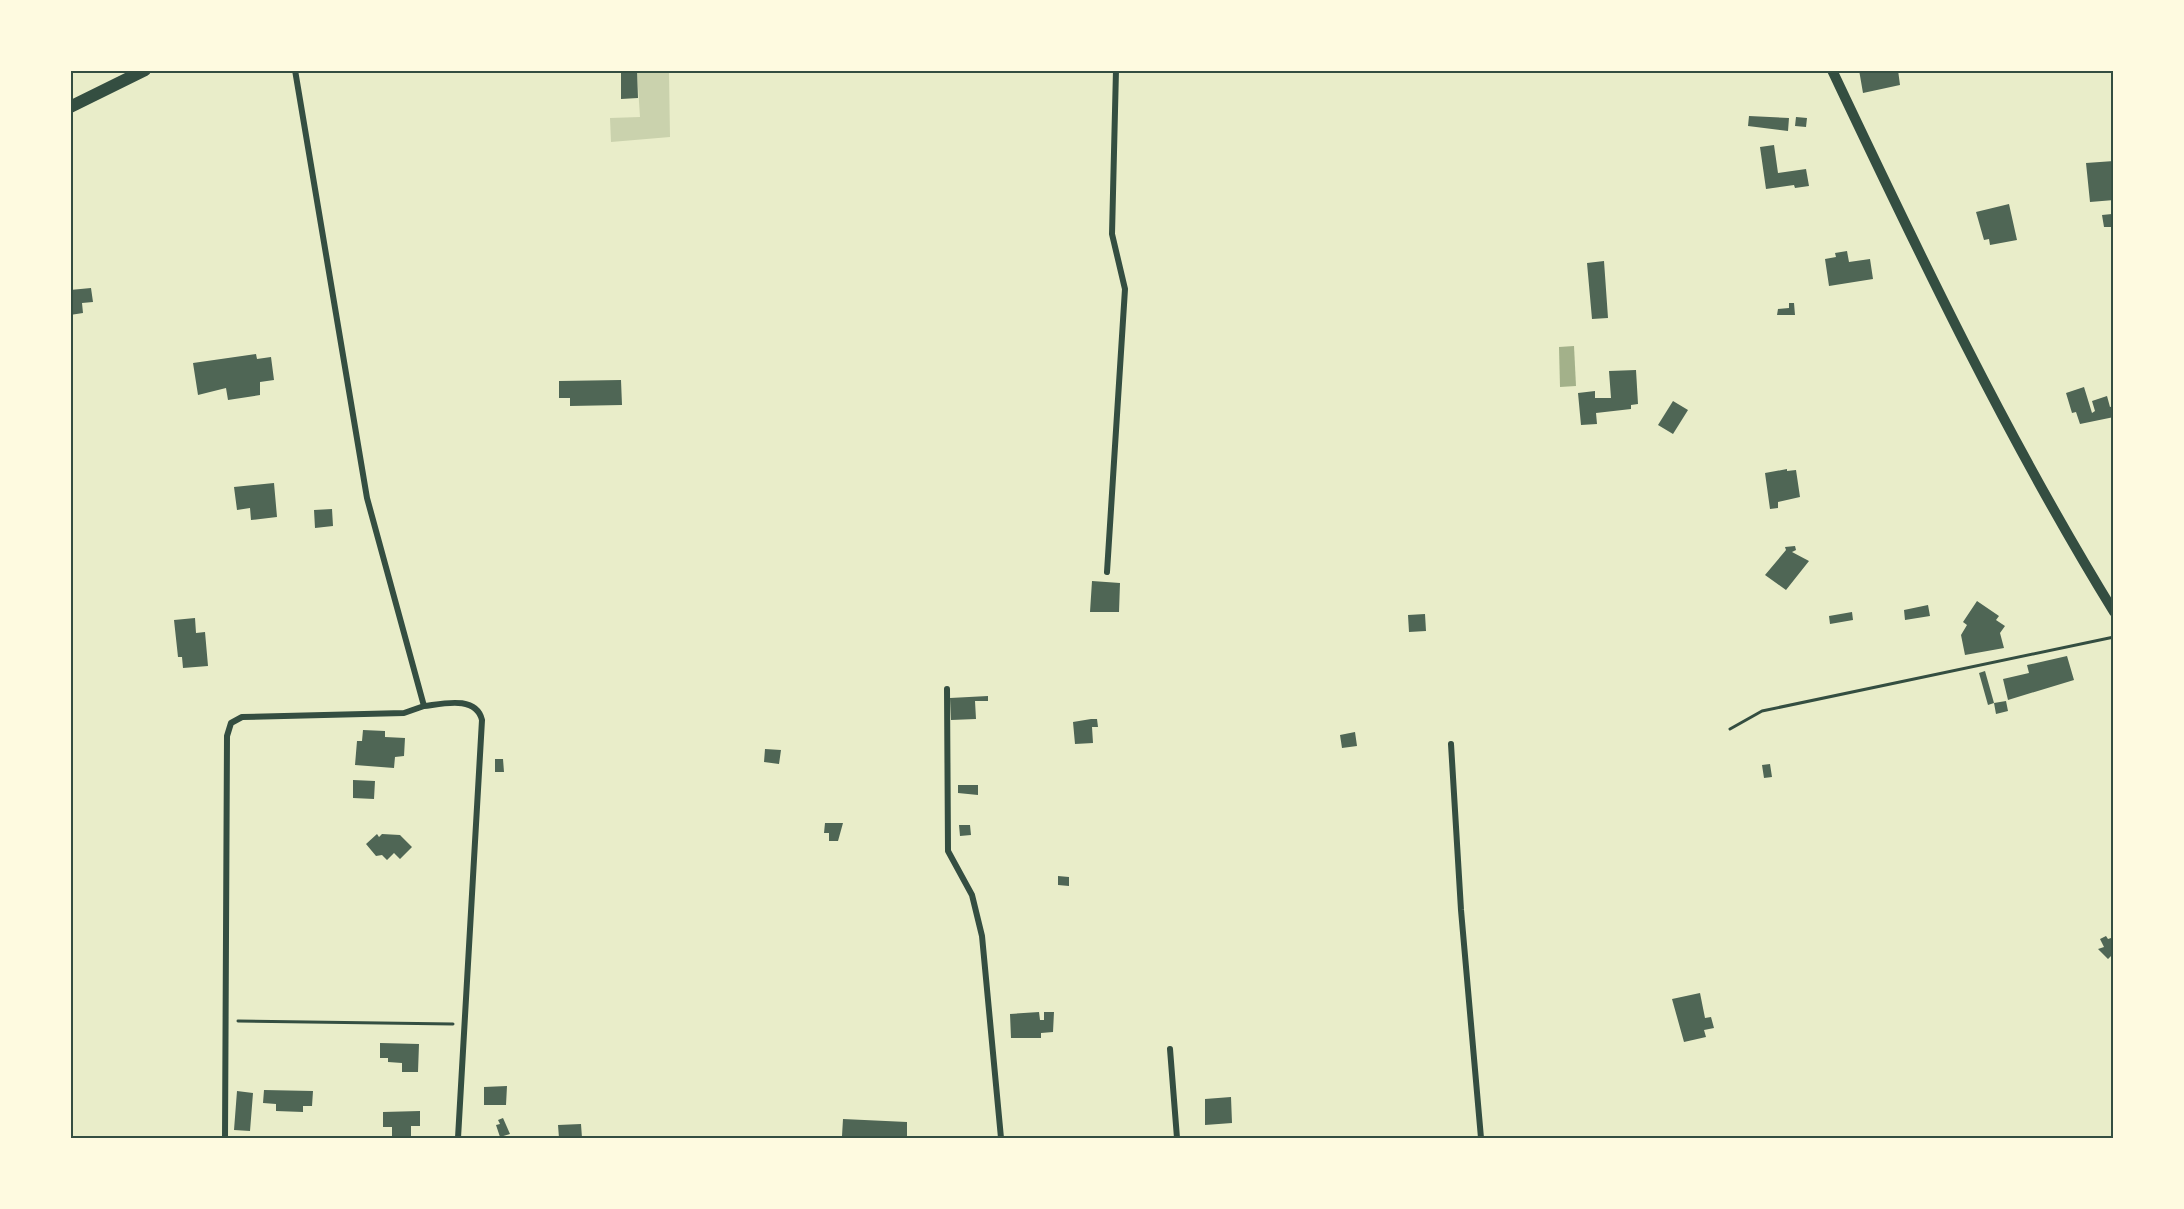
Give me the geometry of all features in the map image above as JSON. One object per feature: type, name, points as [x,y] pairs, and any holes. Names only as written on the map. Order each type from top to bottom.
[{"type":"main road","points":[[70,107],[145,70]]},
{"type":"street","points":[[295,70],[368,498],[424,706]]},
{"type":"street","points":[[1107,572],[1125,289],[1112,234],[1116,70]]},
{"type":"street","points":[[1832,70],[1958,333],[2070,541],[2114,612]]},
{"type":"street","points":[[947,689],[948,851],[972,896],[982,936],[1001,1138]]},
{"type":"street","points":[[225,1138],[227,736],[231,723],[242,717],[404,712],[424,706],[459,703],[473,706],[480,712],[482,720],[458,1138]]},
{"type":"street","points":[[1451,744],[1461,910],[1481,1138]]},
{"type":"street","points":[[1170,1049],[1177,1138]]},
{"type":"path","points":[[1730,729],[1762,711],[2114,637]]},
{"type":"path","points":[[226,1021],[464,1024]]},
{"type":"shaded area","points":[[637,71],[669,71],[670,137],[611,142],[610,118],[640,117]]},
{"type":"shaded area","points":[[1574,346],[1576,386],[1560,387],[1559,347]]},
{"type":"building","points":[[621,70],[637,70],[638,98],[621,99]]},
{"type":"building","points":[[1859,70],[1898,70],[1900,85],[1863,93]]},
{"type":"building","points":[[1749,116],[1789,118],[1788,131],[1748,126]]},
{"type":"building","points":[[1796,117],[1807,118],[1806,127],[1795,126]]},
{"type":"building","points":[[1774,145],[1778,173],[1806,169],[1809,186],[1795,188],[1794,185],[1766,189],[1760,147]]},
{"type":"building","points":[[2114,161],[2114,200],[2090,202],[2086,163]]},
{"type":"building","points":[[2009,204],[2017,240],[1990,245],[1989,239],[1984,240],[1976,212]]},
{"type":"building","points":[[2112,214],[2113,227],[2104,227],[2102,215]]},
{"type":"building","points":[[1847,251],[1849,262],[1870,259],[1873,279],[1829,286],[1825,259],[1836,257],[1835,253]]},
{"type":"building","points":[[1604,261],[1608,318],[1592,319],[1587,263]]},
{"type":"building","points":[[91,288],[93,302],[82,303],[83,313],[70,315],[70,290]]},
{"type":"building","points":[[1789,303],[1794,303],[1795,315],[1777,315],[1778,309],[1789,308]]},
{"type":"building","points":[[256,354],[257,359],[271,357],[274,380],[260,382],[260,395],[228,400],[226,388],[198,395],[193,363]]},
{"type":"building","points":[[1636,370],[1638,404],[1631,405],[1631,409],[1596,413],[1597,424],[1581,425],[1578,393],[1595,391],[1595,398],[1611,398],[1609,371]]},
{"type":"building","points":[[621,380],[622,405],[570,406],[570,398],[559,398],[559,381]]},
{"type":"building","points":[[2084,387],[2092,413],[2095,411],[2092,401],[2107,396],[2110,407],[2114,406],[2114,417],[2080,424],[2076,412],[2072,413],[2066,393]]},
{"type":"building","points":[[1673,401],[1688,410],[1673,434],[1658,425]]},
{"type":"building","points":[[1787,469],[1787,471],[1796,470],[1800,497],[1778,502],[1778,508],[1770,509],[1765,473]]},
{"type":"building","points":[[274,483],[277,517],[251,520],[250,508],[237,510],[234,487]]},
{"type":"building","points":[[332,509],[333,526],[315,528],[314,510]]},
{"type":"building","points":[[1795,546],[1796,550],[1792,552],[1809,561],[1786,590],[1765,575],[1786,550],[1785,547]]},
{"type":"building","points":[[1092,581],[1120,583],[1119,612],[1090,612]]},
{"type":"building","points":[[1977,601],[1999,616],[1996,620],[2005,626],[2000,633],[2004,648],[1965,655],[1961,635],[1967,625],[1963,622]]},
{"type":"building","points":[[1928,605],[1930,616],[1905,620],[1904,610]]},
{"type":"building","points":[[1852,612],[1853,620],[1830,624],[1829,616]]},
{"type":"building","points":[[1425,614],[1426,631],[1409,632],[1408,615]]},
{"type":"building","points":[[195,618],[196,633],[205,632],[208,666],[183,668],[182,657],[178,657],[174,620]]},
{"type":"building","points":[[2067,656],[2074,680],[2008,700],[2003,679],[2029,673],[2027,665]]},
{"type":"building","points":[[1985,671],[1994,703],[1988,705],[1979,673]]},
{"type":"building","points":[[988,696],[988,701],[975,701],[976,719],[951,720],[950,698]]},
{"type":"building","points":[[2006,701],[2008,711],[1996,714],[1994,703]]},
{"type":"building","points":[[1097,719],[1098,727],[1092,727],[1093,743],[1075,744],[1073,722]]},
{"type":"building","points":[[363,730],[385,731],[385,737],[405,738],[404,756],[395,757],[394,768],[355,765],[357,741],[362,741]]},
{"type":"building","points":[[1355,732],[1357,746],[1342,748],[1340,735]]},
{"type":"building","points":[[765,749],[781,750],[779,764],[764,762]]},
{"type":"building","points":[[495,759],[503,759],[504,772],[495,772]]},
{"type":"building","points":[[1770,764],[1772,777],[1764,778],[1762,765]]},
{"type":"building","points":[[353,780],[375,781],[374,799],[353,798]]},
{"type":"building","points":[[958,785],[978,785],[978,795],[958,793]]},
{"type":"building","points":[[825,823],[843,823],[838,841],[829,841],[829,833],[824,833]]},
{"type":"building","points":[[959,825],[970,825],[971,835],[960,836]]},
{"type":"building","points":[[377,834],[379,837],[382,834],[400,835],[412,847],[400,859],[394,853],[387,860],[382,855],[376,856],[366,844]]},
{"type":"building","points":[[1058,876],[1069,877],[1069,886],[1058,885]]},
{"type":"building","points":[[2106,936],[2108,939],[2114,937],[2114,953],[2108,959],[2098,949],[2104,947],[2100,939]]},
{"type":"building","points":[[1700,993],[1705,1018],[1711,1017],[1714,1028],[1704,1030],[1706,1037],[1684,1042],[1672,999]]},
{"type":"building","points":[[1039,1012],[1040,1020],[1044,1020],[1044,1012],[1054,1012],[1053,1032],[1041,1033],[1041,1038],[1011,1038],[1010,1014]]},
{"type":"building","points":[[380,1043],[419,1044],[418,1072],[402,1072],[402,1063],[388,1062],[388,1058],[380,1058]]},
{"type":"building","points":[[507,1086],[506,1105],[484,1105],[484,1087]]},
{"type":"building","points":[[264,1090],[313,1091],[312,1106],[303,1106],[303,1112],[276,1111],[276,1104],[263,1103]]},
{"type":"building","points":[[237,1091],[253,1093],[250,1131],[234,1130]]},
{"type":"building","points":[[1231,1097],[1232,1123],[1205,1125],[1205,1099]]},
{"type":"building","points":[[420,1111],[420,1126],[411,1126],[411,1136],[392,1136],[392,1127],[383,1127],[383,1112]]},
{"type":"building","points":[[503,1118],[510,1134],[500,1137],[496,1125],[500,1124],[498,1120]]},
{"type":"building","points":[[843,1119],[907,1122],[907,1138],[842,1136]]},
{"type":"building","points":[[581,1124],[582,1138],[559,1138],[558,1125]]}]
